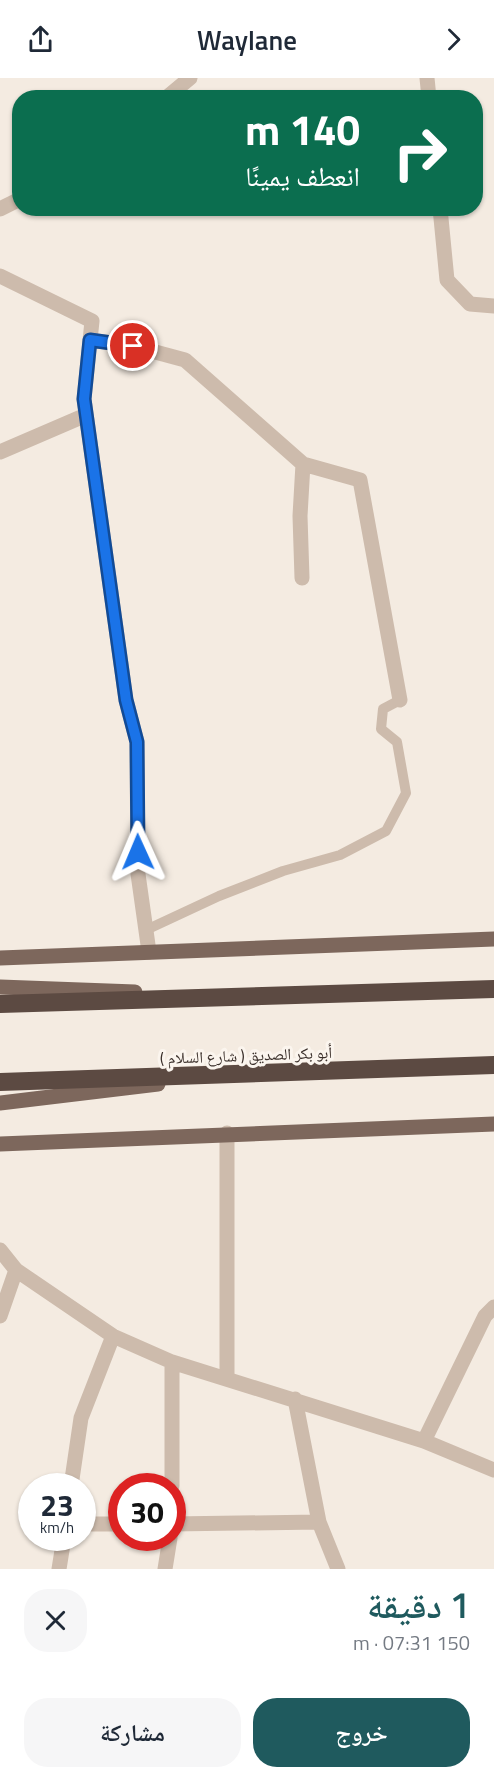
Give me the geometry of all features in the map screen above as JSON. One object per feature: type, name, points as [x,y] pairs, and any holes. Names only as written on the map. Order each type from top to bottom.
[{"type":"highway","points":[[0,1004],[494,989]]},
{"type":"highway","name":"( شارع السلام ) أبو بكر الصديق","points":[[0,1082],[494,1065]]},
{"type":"highway","points":[[415,1068],[494,1076]]},
{"type":"main road","points":[[0,958],[494,939]]},
{"type":"main road","points":[[414,991],[494,981]]},
{"type":"main road","points":[[0,987],[225,996]]},
{"type":"main road","points":[[0,1103],[234,1075]]},
{"type":"main road","points":[[0,1144],[227,1133],[494,1124]]},
{"type":"street","points":[[176,90],[190,78]]},
{"type":"street","points":[[441,216],[447,280],[470,304],[494,306]]},
{"type":"street","points":[[0,276],[92,321],[84,399],[126,700],[137,742],[138,874],[149,952]]},
{"type":"street","points":[[90,340],[133,346],[185,360],[303,465],[360,480],[400,700]]},
{"type":"street","points":[[0,452],[86,415]]},
{"type":"street","points":[[302,578],[300,516],[303,465]]},
{"type":"street","points":[[227,1133],[227,1378]]},
{"type":"street","points":[[0,1250],[16,1270],[113,1336],[172,1362],[424,1441],[494,1470]]},
{"type":"street","points":[[0,1316],[16,1270]]},
{"type":"street","points":[[424,1441],[485,1317],[494,1306]]},
{"type":"street","points":[[73,1473],[81,1418],[113,1336]]},
{"type":"street","points":[[172,1362],[172,1473]]},
{"type":"street","points":[[295,1399],[319,1522],[338,1569]]},
{"type":"street","points":[[186,1524],[319,1522]]},
{"type":"street","points":[[59,1569],[62,1551]]},
{"type":"street","points":[[165,1569],[168,1551]]},
{"type":"lane","points":[[146,930],[219,896],[283,871],[340,855],[386,831],[406,793],[397,742],[381,729],[383,709],[400,700]]},
{"type":"route","points":[[133,346],[90,340],[84,399],[126,700],[137,742],[138,852]]}]
